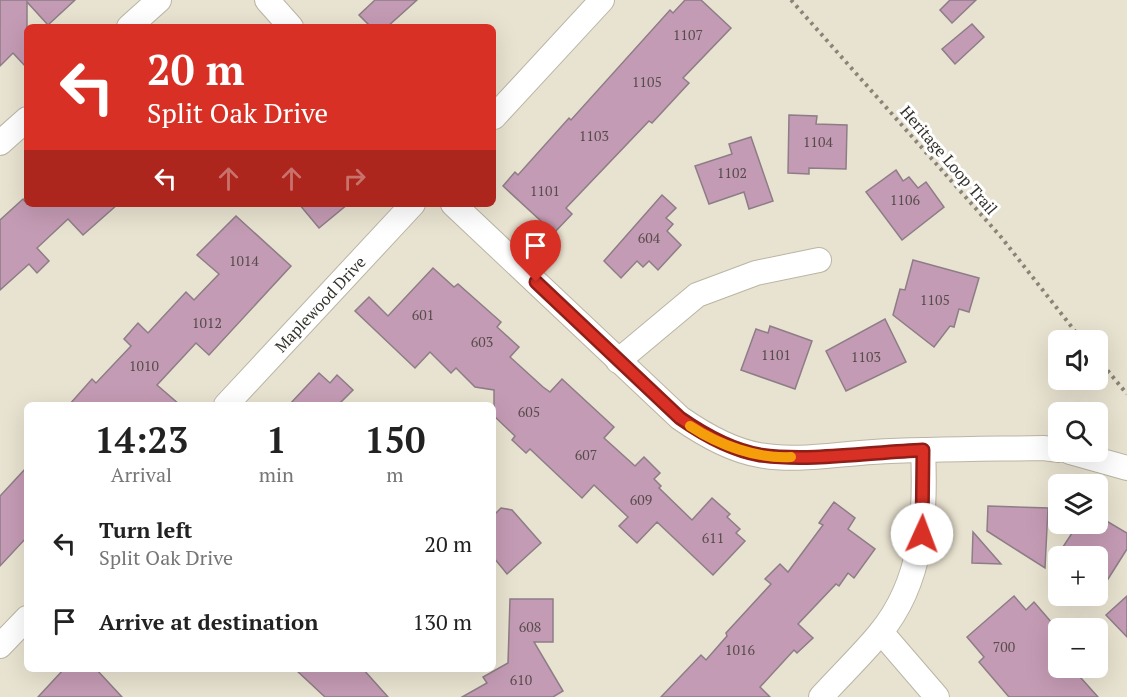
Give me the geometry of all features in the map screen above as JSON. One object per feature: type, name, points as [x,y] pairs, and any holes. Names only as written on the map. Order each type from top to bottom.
[{"type":"street","points":[[132,24],[159,0]]},
{"type":"street","points":[[267,0],[288,24]]},
{"type":"street","points":[[496,115],[602,0]]},
{"type":"street","points":[[0,143],[24,122]]},
{"type":"street","name":"Maplewood Drive","points":[[229,402],[410,207]]},
{"type":"street","points":[[456,207],[618,361],[680,418],[703,434],[758,455],[785,457],[923,450],[1048,448]]},
{"type":"street","points":[[618,361],[697,295],[756,273],[819,260]]},
{"type":"street","points":[[821,697],[881,632],[900,601],[909,580],[922,534],[923,450]]},
{"type":"street","points":[[1106,462],[1127,468]]},
{"type":"street","points":[[0,646],[24,621]]},
{"type":"street","points":[[881,632],[937,697]]},
{"type":"path","name":"Heritage Loop Trail","points":[[791,0],[1001,237],[1074,330]]},
{"type":"path","points":[[1108,371],[1127,394]]},
{"type":"building","points":[[0,0],[75,0],[49,24],[27,2],[27,24],[24,24],[24,65],[13,53],[0,66]]},
{"type":"building","points":[[375,0],[417,0],[390,24],[368,24],[359,15]]},
{"type":"building","points":[[685,0],[701,0],[731,28],[683,78],[689,83],[652,123],[649,121],[566,208],[572,214],[554,233],[503,186],[515,172],[518,175],[569,118],[571,120],[670,10],[673,13]]},
{"type":"building","points":[[950,0],[976,0],[952,23],[940,10]]},
{"type":"building","points":[[972,24],[984,37],[955,64],[942,49]]},
{"type":"building","points":[[789,115],[817,116],[816,124],[847,125],[846,169],[809,168],[809,174],[788,173]]},
{"type":"building","points":[[751,137],[773,201],[749,209],[744,192],[709,204],[695,166],[732,154],[729,144]]},
{"type":"building","points":[[896,170],[903,181],[909,177],[918,188],[926,182],[944,207],[902,240],[866,192]]},
{"type":"building","points":[[662,195],[676,208],[666,218],[673,224],[667,231],[681,245],[658,270],[649,261],[643,267],[637,261],[621,278],[604,261]]},
{"type":"building","points":[[23,199],[24,207],[115,207],[83,235],[68,219],[37,248],[49,261],[37,273],[29,264],[0,290],[0,220]]},
{"type":"building","points":[[302,207],[344,207],[319,228]]},
{"type":"building","points":[[236,216],[291,266],[209,355],[196,343],[157,385],[177,402],[72,402],[92,379],[96,383],[131,346],[124,339],[138,323],[148,333],[186,292],[194,300],[219,274],[197,255]]},
{"type":"building","points":[[913,260],[979,278],[969,312],[959,309],[954,327],[950,326],[934,347],[893,315],[900,289],[905,290]]},
{"type":"building","points":[[433,268],[454,287],[458,284],[501,322],[497,327],[519,347],[510,357],[543,387],[550,392],[562,379],[614,427],[604,438],[635,466],[644,457],[660,473],[654,479],[661,486],[659,488],[692,520],[712,498],[730,514],[727,517],[740,529],[736,533],[745,541],[713,575],[657,522],[637,543],[619,526],[628,517],[594,485],[582,498],[530,449],[526,453],[512,440],[515,436],[496,418],[494,390],[475,387],[456,368],[451,373],[430,352],[415,368],[355,311],[369,297],[388,316]]},
{"type":"building","points":[[885,319],[906,362],[846,391],[826,351]]},
{"type":"building","points":[[770,326],[812,341],[795,389],[741,370],[756,329],[768,333]]},
{"type":"building","points":[[319,373],[330,383],[337,375],[353,390],[341,402],[292,402]]},
{"type":"building","points":[[24,470],[24,540],[0,566],[0,496]]},
{"type":"building","points":[[834,502],[855,518],[848,529],[875,549],[854,578],[848,573],[839,586],[836,584],[798,624],[813,638],[797,653],[794,650],[760,687],[770,697],[661,697],[701,655],[706,660],[727,636],[726,633],[771,584],[765,579],[780,564],[788,572],[823,525],[819,523]]},
{"type":"building","points":[[988,506],[1048,508],[1045,568],[987,531]]},
{"type":"building","points":[[501,508],[512,510],[541,543],[507,574],[496,560],[496,513]]},
{"type":"building","points":[[1108,522],[1127,533],[1127,549],[1108,579],[1108,546],[1064,546],[1071,534],[1108,534]]},
{"type":"building","points":[[973,532],[1001,564],[972,563]]},
{"type":"building","points":[[1014,596],[1026,610],[1034,602],[1048,618],[1048,678],[1081,678],[1098,697],[1009,697],[979,662],[984,657],[967,637]]},
{"type":"building","points":[[1127,596],[1127,637],[1106,615]]},
{"type":"building","points":[[510,599],[553,599],[553,642],[534,642],[563,691],[553,697],[462,697],[487,683],[483,677],[496,672],[496,670],[508,663]]},
{"type":"building","points":[[61,672],[99,672],[122,697],[38,697]]},
{"type":"building","points":[[298,672],[366,672],[388,697],[325,697]]},
{"type":"slow traffic","points":[[690,426],[726,444],[758,455],[791,457]]},
{"type":"route","points":[[536,282],[680,418],[703,434],[726,444],[758,455],[785,457],[923,450],[922,534]]}]
